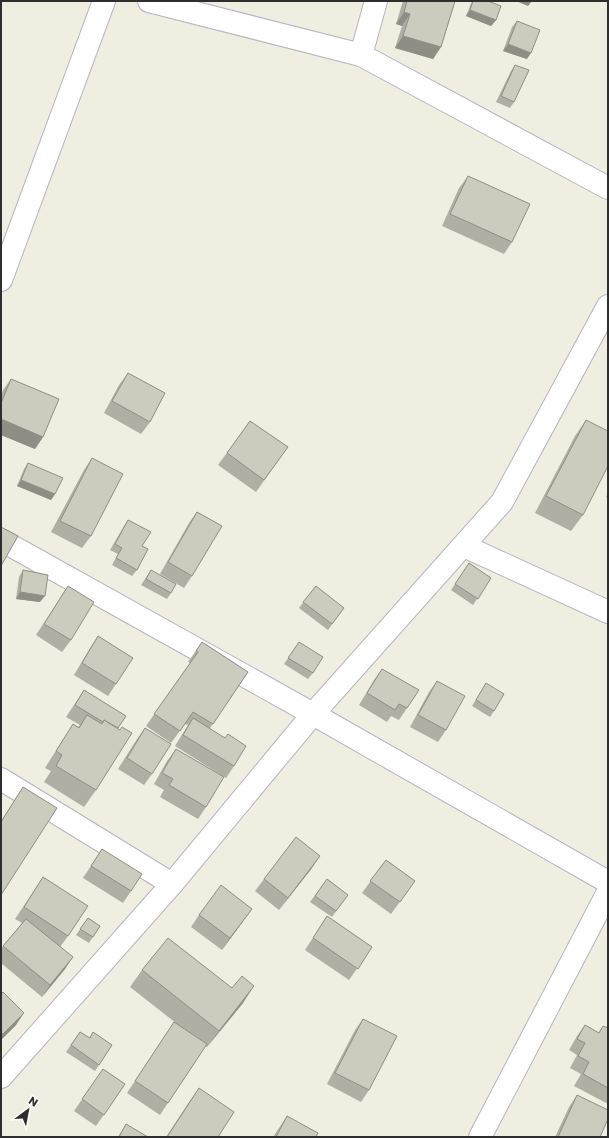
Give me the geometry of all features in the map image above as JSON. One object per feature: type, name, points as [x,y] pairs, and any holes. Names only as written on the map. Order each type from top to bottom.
[{"type":"street","points":[[1,280],[104,1]]},
{"type":"street","points":[[149,1],[361,55],[608,188]]},
{"type":"street","points":[[361,55],[376,1]]},
{"type":"street","points":[[2,1074],[172,884],[313,714],[502,502],[608,306]]},
{"type":"street","points":[[1,540],[313,714],[608,882]]},
{"type":"street","points":[[464,546],[608,612]]},
{"type":"street","points":[[1,779],[172,884]]},
{"type":"street","points":[[480,1137],[608,892]]},
{"type":"building","points":[[407,1],[455,1],[441,47],[403,36],[410,14],[404,12]]},
{"type":"building","points":[[473,1],[488,1],[501,6],[496,20],[470,10]]},
{"type":"building","points":[[517,21],[540,30],[531,53],[508,44]]},
{"type":"building","points":[[515,65],[529,70],[514,102],[501,96]]},
{"type":"building","points":[[468,176],[530,204],[512,242],[450,214]]},
{"type":"building","points":[[128,373],[165,393],[150,422],[112,401]]},
{"type":"building","points":[[11,379],[59,399],[43,437],[1,419],[1,403]]},
{"type":"building","points":[[586,420],[608,431],[608,466],[583,515],[546,496]]},
{"type":"building","points":[[250,421],[288,447],[264,480],[227,453]]},
{"type":"building","points":[[92,458],[123,474],[91,536],[60,521]]},
{"type":"building","points":[[28,463],[63,478],[55,494],[21,480]]},
{"type":"building","points":[[197,512],[222,526],[192,576],[168,562]]},
{"type":"building","points":[[128,520],[151,532],[142,546],[148,549],[137,570],[116,558],[122,548],[115,544]]},
{"type":"building","points":[[1,527],[18,536],[1,566]]},
{"type":"building","points":[[469,563],[491,578],[478,599],[455,584]]},
{"type":"building","points":[[23,570],[48,575],[45,596],[20,592]]},
{"type":"building","points":[[151,570],[176,584],[171,593],[146,579]]},
{"type":"building","points":[[68,586],[94,602],[71,640],[44,624]]},
{"type":"building","points":[[316,586],[344,608],[332,624],[303,602]]},
{"type":"building","points":[[98,636],[133,658],[116,684],[82,663]]},
{"type":"building","points":[[202,642],[248,672],[213,724],[193,712],[180,731],[154,714],[198,652],[196,651]]},
{"type":"building","points":[[299,642],[323,657],[313,673],[288,658]]},
{"type":"building","points":[[382,669],[419,690],[407,708],[399,704],[395,710],[367,693]]},
{"type":"building","points":[[437,681],[465,696],[446,730],[418,715]]},
{"type":"building","points":[[486,683],[504,694],[494,711],[476,700]]},
{"type":"building","points":[[84,690],[126,716],[118,728],[104,720],[103,722],[75,705]]},
{"type":"building","points":[[87,715],[102,724],[104,720],[120,730],[122,727],[132,733],[96,790],[56,766],[62,755],[56,751],[73,724],[79,728]]},
{"type":"building","points":[[193,718],[225,738],[228,734],[246,746],[234,766],[183,735]]},
{"type":"building","points":[[145,728],[171,744],[152,774],[127,758]]},
{"type":"building","points":[[176,749],[224,777],[206,807],[169,785],[173,779],[162,773]]},
{"type":"building","points":[[23,787],[57,808],[1,895],[1,822]]},
{"type":"building","points":[[296,837],[320,856],[288,898],[264,879]]},
{"type":"building","points":[[102,849],[142,874],[131,891],[91,866]]},
{"type":"building","points":[[386,860],[415,881],[400,902],[370,881]]},
{"type":"building","points":[[43,877],[88,906],[68,936],[24,907]]},
{"type":"building","points":[[327,879],[348,895],[336,911],[315,896]]},
{"type":"building","points":[[221,885],[252,909],[230,938],[199,915]]},
{"type":"building","points":[[327,916],[372,947],[358,969],[313,938]]},
{"type":"building","points":[[88,918],[100,926],[93,937],[80,929]]},
{"type":"building","points":[[26,919],[73,957],[50,985],[3,946]]},
{"type":"building","points":[[168,938],[232,988],[242,976],[254,986],[219,1031],[142,970]]},
{"type":"building","points":[[3,992],[24,1013],[3,1034],[1,1032],[1,994]]},
{"type":"building","points":[[363,1019],[397,1036],[369,1090],[335,1073]]},
{"type":"building","points":[[174,1022],[207,1044],[168,1103],[135,1081]]},
{"type":"building","points":[[585,1025],[599,1033],[603,1026],[608,1028],[608,1088],[583,1074],[589,1062],[578,1056],[585,1043],[577,1039]]},
{"type":"building","points":[[80,1032],[90,1038],[93,1032],[112,1045],[99,1065],[71,1045]]},
{"type":"building","points":[[103,1069],[125,1084],[104,1115],[82,1099]]},
{"type":"building","points":[[199,1088],[234,1112],[218,1137],[167,1137]]},
{"type":"building","points":[[577,1095],[608,1110],[608,1119],[600,1137],[558,1137]]},
{"type":"building","points":[[287,1116],[318,1133],[316,1137],[276,1137]]},
{"type":"building","points":[[126,1124],[148,1137],[119,1137]]}]
